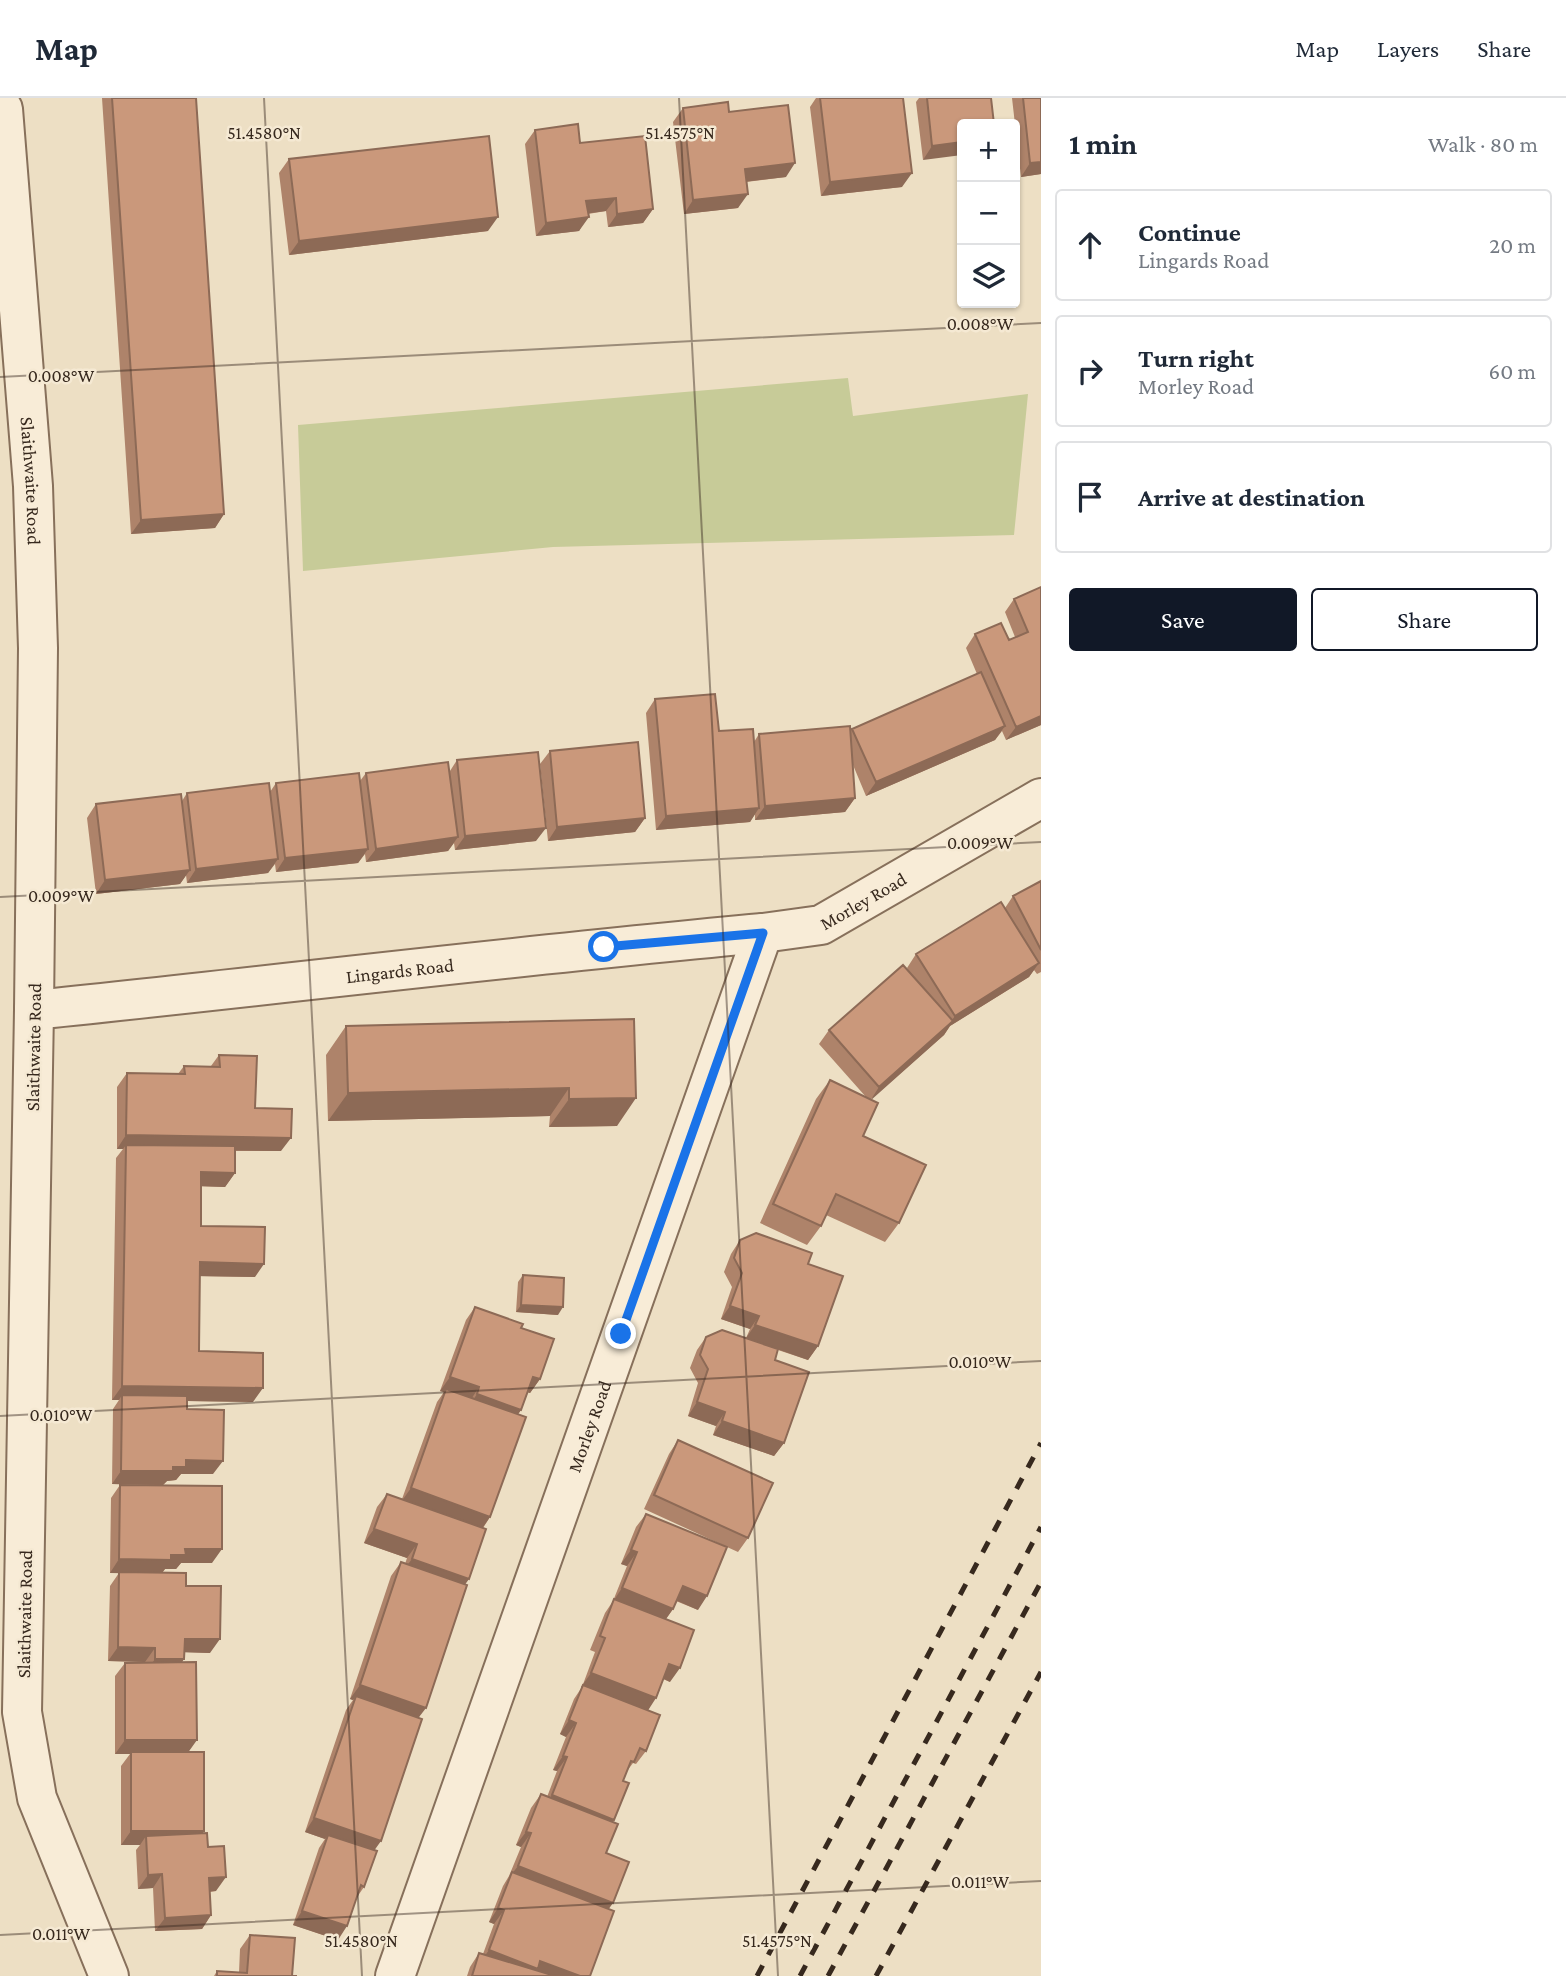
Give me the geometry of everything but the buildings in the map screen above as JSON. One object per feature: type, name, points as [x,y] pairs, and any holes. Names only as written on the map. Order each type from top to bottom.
[{"type":"street","name":"Slaithwaite Road","points":[[0,105],[3,109],[33,486],[38,648],[22,1712],[37,1798],[109,1976]]},
{"type":"street","name":"Morley Road","points":[[395,1976],[763,933],[821,925],[1041,798]]},
{"type":"street","name":"Lingards Road","points":[[34,1010],[604,947],[763,933]]},
{"type":"green space","points":[[848,378],[853,416],[1028,394],[1014,535],[553,547],[303,571],[298,425]]},
{"type":"railway","points":[[757,1976],[1041,1443]]},
{"type":"railway","points":[[800,1976],[1041,1527]]},
{"type":"railway","points":[[828,1976],[1041,1582]]},
{"type":"railway","points":[[876,1976],[1041,1672]]},
{"type":"route","points":[[604,947],[763,933],[621,1334]]}]
